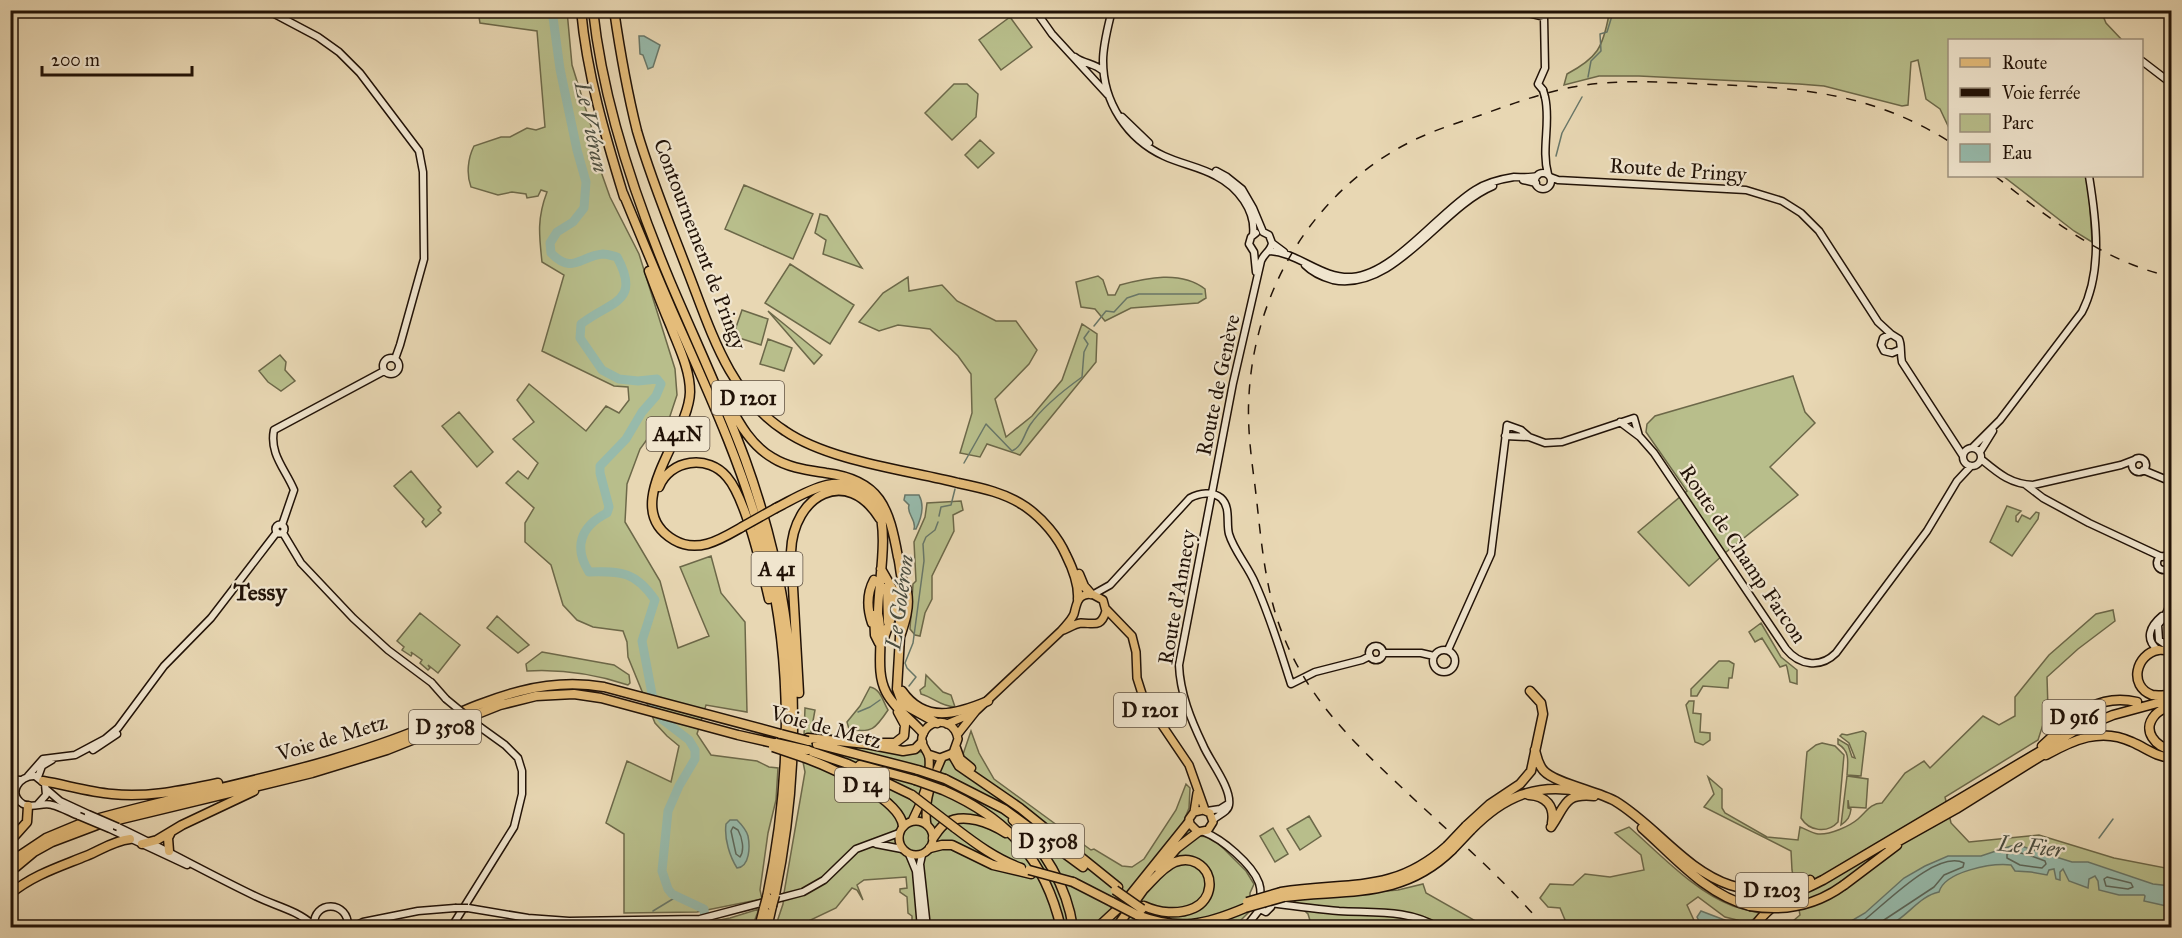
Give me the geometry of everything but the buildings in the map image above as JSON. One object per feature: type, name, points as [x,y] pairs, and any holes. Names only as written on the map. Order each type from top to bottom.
[{"type":"highway","name":"A 41","points":[[581,10],[587,60],[599,117],[623,193],[723,427],[742,476],[764,549],[781,646],[786,703],[785,761],[771,896]]},
{"type":"highway","name":"A 41","points":[[593,10],[609,96],[634,186],[670,282],[709,369],[759,498],[779,576],[788,629],[793,683],[792,780],[786,836],[768,907],[759,927]]},
{"type":"highway","name":"Contournement de Pringy","points":[[616,10],[637,111],[656,177],[721,343],[733,370],[750,394],[771,416],[786,427],[826,447],[989,486],[1022,500],[1042,514],[1060,536],[1083,584],[1092,594]]},
{"type":"highway","name":"Contournement de Pringy","points":[[616,10],[628,90],[648,166],[717,344],[726,365],[742,391],[769,420],[811,445],[853,459],[992,492],[1025,507],[1044,523],[1061,545],[1077,583],[1078,599]]},
{"type":"highway","name":"A41N","points":[[623,193],[645,261],[681,351],[689,382],[689,399],[685,416],[657,479],[652,496],[652,511],[656,523],[661,531],[668,535]]},
{"type":"highway","name":"A41N","points":[[709,369],[743,429],[766,453],[792,467],[835,474],[857,481]]},
{"type":"highway","name":"A41N","points":[[668,535],[659,521],[656,507],[658,488],[664,477],[677,467],[693,463],[711,465],[722,472],[732,484],[742,507],[759,559],[781,646]]},
{"type":"highway","points":[[668,535],[686,545],[701,545],[717,541],[810,487],[823,482],[842,479],[857,481],[876,493],[891,521],[902,580],[897,683],[899,696],[908,707],[937,723]]},
{"type":"highway","points":[[778,507],[822,486],[833,484],[847,484],[862,490],[873,498],[878,506],[880,519],[881,576],[875,635],[880,647]]},
{"type":"highway","points":[[792,780],[799,701],[798,650],[791,562],[791,544],[795,525],[809,503],[820,495],[838,492],[850,493],[861,498],[868,503],[880,519]]},
{"type":"highway","points":[[808,747],[836,742],[866,741],[891,744],[899,741],[905,734],[905,726],[882,680],[880,647],[885,627],[892,615],[893,590],[881,576]]},
{"type":"highway","points":[[881,576],[878,589],[878,614],[885,627]]},
{"type":"highway","points":[[2158,650],[2142,659],[2138,670],[2139,681],[2149,693],[2172,701],[2154,716],[2150,730],[2156,743],[2172,750]]},
{"type":"highway","points":[[897,683],[910,701],[937,713],[957,713],[988,701]]},
{"type":"highway","name":"Voie de Metz","points":[[10,862],[46,838],[82,823],[313,765],[400,736],[526,689],[554,684],[574,684],[619,691],[777,733],[912,795],[997,857],[1030,872]]},
{"type":"highway","points":[[1501,797],[1527,778],[1532,767],[1543,708],[1530,691]]},
{"type":"highway","name":"Voie de Metz","points":[[10,872],[34,852],[52,842],[97,825],[276,782],[367,756],[486,711],[522,699],[548,694],[574,694],[616,702],[738,735]]},
{"type":"highway","points":[[836,742],[906,752],[915,749],[923,738],[890,699]]},
{"type":"highway","name":"D 916","points":[[2022,760],[2086,708],[2108,701],[2137,702]]},
{"type":"highway","name":"D 1203","points":[[1756,926],[1784,903],[1918,831],[2056,746],[2097,725],[2172,701]]},
{"type":"highway","name":"D 1203","points":[[1756,926],[1766,912],[1783,899],[1823,880],[2022,760],[2086,725],[2113,715],[2172,701]]},
{"type":"highway","name":"D 14","points":[[738,735],[773,745],[808,747],[846,776],[890,804],[902,817],[905,827]]},
{"type":"highway","points":[[2039,758],[2072,741],[2099,735],[2127,740],[2153,754],[2172,758]]},
{"type":"highway","name":"Voie de Metz","points":[[808,747],[918,770],[980,795]]},
{"type":"highway","points":[[1535,750],[1540,765],[1547,774],[1593,793]]},
{"type":"highway","points":[[954,751],[960,759],[1001,794],[1116,888]]},
{"type":"highway","points":[[824,755],[943,790],[968,802],[999,822],[1035,862],[1050,890],[1061,927]]},
{"type":"highway","points":[[43,782],[104,793],[149,795],[313,765]]},
{"type":"highway","points":[[142,844],[152,843],[242,796],[276,782]]},
{"type":"highway","name":"D 1203","points":[[1116,888],[1141,910],[1165,923],[1192,925],[1215,921],[1246,905],[1282,894],[1385,881],[1419,868],[1450,848],[1482,810],[1501,797],[1526,788],[1550,784],[1575,786],[1627,809],[1694,865],[1714,878],[1741,888],[1761,891],[1789,888],[1818,877],[1860,856]]},
{"type":"highway","name":"D 1203","points":[[1468,828],[1494,808],[1522,794],[1555,789],[1593,793],[1625,813],[1705,884],[1728,899],[1750,906],[1778,909],[1800,906],[1824,898],[1918,831]]},
{"type":"highway","points":[[1522,794],[1540,796],[1548,802],[1553,812],[1551,827],[1567,800],[1593,793]]},
{"type":"highway","points":[[980,795],[1017,824],[1044,856],[1059,882],[1073,927]]},
{"type":"highway","name":"D 3508","points":[[980,795],[1015,816],[1116,888]]},
{"type":"highway","points":[[10,841],[27,822],[33,805]]},
{"type":"highway","points":[[933,838],[942,826],[949,822],[959,819],[978,820],[1005,832],[1035,862]]},
{"type":"highway","points":[[1097,927],[1123,904],[1189,822]]},
{"type":"highway","points":[[169,851],[168,838],[171,832]]},
{"type":"highway","points":[[1116,927],[1177,848],[1201,832]]},
{"type":"highway","points":[[10,894],[39,875],[110,844],[130,839]]},
{"type":"highway","points":[[930,848],[952,845],[993,865],[1030,872]]},
{"type":"highway","points":[[1141,910],[1167,912],[1190,910],[1205,900],[1210,884],[1202,866],[1185,859],[1167,867],[1144,889]]},
{"type":"highway","name":"D 3508","points":[[1030,872],[1069,880],[1112,902]]},
{"type":"highway","name":"D 1203","points":[[1112,902],[1141,910]]},
{"type":"highway","name":"A 41","points":[[767,927],[768,907]]},
{"type":"main road","points":[[927,825],[926,810],[936,774],[942,758],[954,751],[957,735],[963,725],[1061,631],[1071,619],[1078,599],[1085,594],[1100,597],[1105,606],[1105,615],[1100,621],[1092,625],[1082,623],[1061,631]]},
{"type":"main road","name":"D 1201","points":[[1105,606],[1134,639],[1136,674],[1143,697],[1189,765],[1206,811]]},
{"type":"main road","points":[[1074,611],[1082,623]]},
{"type":"main road","points":[[1100,621],[1121,624]]},
{"type":"main road","points":[[2158,650],[2172,650]]},
{"type":"main road","points":[[947,724],[976,711]]},
{"type":"main road","points":[[905,827],[921,822],[931,831],[933,838],[930,848],[922,855],[909,854],[902,849],[899,842],[905,827],[919,806],[928,771],[928,754],[923,738],[929,726],[937,723],[947,724],[954,729],[957,735]]},
{"type":"main road","points":[[928,754],[942,758]]},
{"type":"main road","name":"D 1201","points":[[1194,812],[1197,790]]},
{"type":"main road","points":[[1206,811],[1213,821],[1210,829],[1201,832],[1191,827],[1189,822],[1194,812],[1206,811]]},
{"type":"street","points":[[267,10],[318,37],[339,52],[360,74],[419,151],[423,172],[424,259],[395,359]]},
{"type":"street","points":[[1035,10],[1061,44],[1110,98]]},
{"type":"street","name":"Route de Genève","points":[[1112,10],[1104,45],[1104,71],[1110,98],[1124,126],[1143,144],[1165,157],[1215,175],[1237,192],[1253,221],[1253,235],[1249,244],[1254,252],[1256,282]]},
{"type":"street","points":[[1515,10],[1544,17],[1545,68],[1538,84],[1544,94],[1548,121],[1544,175],[1550,185]]},
{"type":"street","points":[[1061,44],[1078,59],[1091,63],[1104,71]]},
{"type":"street","points":[[1091,63],[1098,57],[1104,45]]},
{"type":"street","points":[[2143,62],[2172,84]]},
{"type":"street","points":[[1084,69],[1092,74],[1104,71]]},
{"type":"street","name":"Route de Genève","points":[[1110,98],[1126,122],[1145,140],[1165,153],[1218,172],[1236,184],[1246,195],[1263,232],[1269,236],[1272,243],[1266,252],[1256,282],[1233,383],[1213,494]]},
{"type":"street","points":[[1536,183],[1544,175]]},
{"type":"street","points":[[1272,243],[1287,255],[1305,264],[1338,276],[1359,276],[1388,263],[1475,190],[1507,179],[1544,175]]},
{"type":"street","name":"Route de Pringy","points":[[1544,175],[1558,180],[1746,190],[1782,201],[1801,213],[1819,231],[1878,322],[1891,334]]},
{"type":"street","points":[[2000,420],[2082,312],[2089,297],[2093,280],[2095,240],[2089,177]]},
{"type":"street","points":[[1305,264],[1311,271],[1337,280],[1370,278],[1393,265],[1468,201],[1486,189],[1526,180],[1536,183],[1543,189],[1558,180]]},
{"type":"street","points":[[1253,235],[1263,232]]},
{"type":"street","points":[[1254,252],[1287,255]]},
{"type":"street","name":"Route de Pringy","points":[[1878,322],[1883,338]]},
{"type":"street","points":[[1902,362],[1899,339],[1891,334],[1883,338],[1881,345],[1883,349],[1902,362],[1963,458],[1974,466],[1998,473]]},
{"type":"street","points":[[1892,354],[1899,350]]},
{"type":"street","points":[[395,359],[399,364],[397,371],[391,374],[384,371],[382,366],[385,360],[395,359]]},
{"type":"street","points":[[10,779],[20,780],[28,776],[43,759],[75,755],[111,734],[121,724],[164,666],[211,618],[285,529],[282,525],[294,490],[278,461],[274,430],[384,371]]},
{"type":"street","name":"Route de Champ Farcon","points":[[1620,422],[1634,418],[1640,437]]},
{"type":"street","name":"Route de Champ Farcon","points":[[1620,422],[1640,437],[1659,460],[1786,649],[1796,660],[1809,664],[1824,662],[1836,653],[1927,531],[1957,481],[1963,458],[1970,448],[2000,420]]},
{"type":"street","name":"Route de Champ Farcon","points":[[1957,481],[1974,466],[2000,420]]},
{"type":"street","points":[[1505,436],[1528,437],[1545,443],[1562,442],[1620,422]]},
{"type":"street","points":[[1448,650],[1491,554],[1507,425],[1521,430],[1528,437]]},
{"type":"street","points":[[1950,435],[1981,456],[1998,473],[2009,480],[2025,484],[2038,484],[2121,465],[2141,458],[2145,461],[2144,468]]},
{"type":"street","points":[[2134,460],[2134,469]]},
{"type":"street","points":[[2121,465],[2139,471],[2144,468]]},
{"type":"street","points":[[2144,468],[2172,482]]},
{"type":"street","points":[[2025,484],[2040,496],[2089,523],[2170,558],[2171,565],[2166,569],[2160,568],[2158,562],[2162,556]]},
{"type":"street","points":[[2038,484],[2040,496]]},
{"type":"street","points":[[1092,594],[1110,585],[1190,498],[1198,494],[1213,494],[1221,498],[1226,505],[1229,535],[1257,587],[1272,623],[1291,684],[1315,672],[1370,656]]},
{"type":"street","name":"Route d'Annecy","points":[[1213,494],[1180,658],[1179,676],[1189,712],[1202,745],[1228,794],[1229,804]]},
{"type":"street","points":[[280,533],[301,563],[353,618],[432,682],[446,699],[505,745],[518,758],[522,771],[522,794],[514,827],[451,927]]},
{"type":"street","points":[[1105,606],[1110,585]]},
{"type":"street","points":[[2172,600],[2158,626],[2157,634],[2161,642],[2172,650]]},
{"type":"street","points":[[2158,650],[2150,641],[2151,629],[2167,611]]},
{"type":"street","points":[[1370,656],[1371,649],[1375,646],[1381,648],[1383,653]]},
{"type":"street","points":[[1440,650],[1448,650],[1456,660],[1453,668],[1443,672],[1436,668],[1433,663],[1434,656],[1440,650]]},
{"type":"street","points":[[1370,656],[1374,660],[1379,660],[1383,653]]},
{"type":"street","points":[[1383,653],[1421,653],[1434,656]]},
{"type":"street","points":[[33,805],[44,798],[42,766],[48,761],[80,757],[114,737],[167,668],[167,664]]},
{"type":"street","points":[[28,776],[43,782],[60,801],[169,851],[226,882]]},
{"type":"street","points":[[16,793],[20,780]]},
{"type":"street","points":[[10,786],[20,801],[33,805],[52,805],[79,816],[272,904],[300,914],[317,913],[331,906],[363,922]]},
{"type":"street","points":[[1206,811],[1220,809],[1229,804]]},
{"type":"street","points":[[1229,804],[1227,810],[1213,821],[1225,844],[1256,877],[1265,906]]},
{"type":"street","points":[[346,915],[350,927],[363,922],[418,911],[455,908],[562,921],[700,919],[786,898],[810,889],[824,880],[853,851],[905,827]]},
{"type":"street","points":[[1201,832],[1225,844]]},
{"type":"street","points":[[872,843],[902,849]]},
{"type":"street","points":[[909,854],[916,871],[921,927]]},
{"type":"street","points":[[922,855],[920,864],[927,927]]},
{"type":"street","points":[[1245,927],[1265,906],[1288,906],[1402,914],[1418,917],[1439,927]]},
{"type":"street","points":[[300,914],[313,926],[317,913]]},
{"type":"green space","points":[[478,11],[567,11],[572,65],[592,129],[592,140],[599,166],[610,197],[639,254],[675,369],[677,395],[667,425],[656,427],[640,449],[627,484],[625,522],[660,581],[678,648],[709,636],[680,567],[711,556],[721,593],[745,622],[747,712],[706,705],[697,734],[711,755],[757,761],[769,767],[778,768],[776,800],[768,833],[760,890],[762,899],[697,912],[624,913],[624,834],[606,823],[627,761],[671,782],[679,746],[655,723],[628,657],[627,642],[623,631],[593,627],[577,620],[563,605],[551,565],[525,542],[525,523],[534,508],[506,483],[518,471],[528,479],[538,463],[513,439],[534,422],[517,400],[529,384],[586,431],[606,406],[619,413],[629,400],[628,387],[614,386],[542,351],[564,275],[542,262],[540,227],[547,192],[541,190],[538,196],[527,198],[526,194],[512,192],[498,195],[471,187],[468,166],[474,146],[501,137],[510,137],[527,128],[536,130],[545,127],[537,31],[480,23]]},
{"type":"green space","points":[[1605,11],[2101,11],[2106,23],[2121,39],[1948,39],[1948,126],[1940,109],[1926,99],[1918,60],[1911,62],[1908,105],[1902,106],[1824,86],[1799,84],[1599,76],[1564,85],[1567,74],[1585,63],[1597,51],[1609,14]]},
{"type":"green space","points":[[1010,17],[1032,47],[1001,70],[979,40]]},
{"type":"green space","points":[[954,84],[967,84],[978,94],[976,117],[952,140],[925,113]]},
{"type":"green space","points":[[980,140],[994,153],[978,168],[965,155]]},
{"type":"green space","points":[[2004,177],[2088,177],[2092,242],[2074,231]]},
{"type":"green space","points":[[744,185],[813,214],[793,259],[725,229]]},
{"type":"green space","points":[[820,214],[827,216],[862,268],[823,254],[826,240],[815,233]]},
{"type":"green space","points":[[790,264],[854,305],[830,344],[765,303]]},
{"type":"green space","points":[[1098,276],[1103,280],[1108,295],[1115,295],[1120,285],[1163,277],[1185,279],[1196,283],[1205,289],[1206,298],[1198,303],[1131,308],[1105,321],[1095,309],[1081,307],[1076,282]]},
{"type":"green space","points":[[908,277],[909,291],[942,285],[957,301],[996,321],[1016,321],[1037,350],[1029,364],[995,399],[1006,437],[1032,416],[1062,380],[1082,324],[1097,334],[1096,362],[1020,455],[987,444],[980,457],[960,453],[972,413],[971,374],[958,356],[930,329],[898,325],[879,331],[859,322],[883,293]]},
{"type":"green space","points":[[742,310],[768,319],[761,345],[733,336]]},
{"type":"green space","points":[[768,311],[822,355],[814,364]]},
{"type":"green space","points":[[768,339],[792,348],[784,371],[760,364]]},
{"type":"green space","points":[[280,355],[286,362],[285,370],[295,381],[281,391],[268,382],[259,371]]},
{"type":"green space","points":[[1793,376],[1805,412],[1815,423],[1770,467],[1798,495],[1725,553],[1689,586],[1638,532],[1687,491],[1646,432],[1647,424],[1655,416]]},
{"type":"green space","points":[[459,412],[493,452],[477,467],[442,426]]},
{"type":"green space","points":[[411,471],[441,507],[438,510],[441,513],[426,527],[422,522],[424,519],[394,486]]},
{"type":"green space","points":[[961,501],[963,510],[953,515],[954,531],[932,576],[932,599],[925,613],[920,636],[915,635],[910,629],[913,584],[916,581],[914,542],[925,517],[927,503]]},
{"type":"green space","points":[[2007,506],[2021,511],[2016,516],[2018,522],[2022,515],[2030,519],[2036,512],[2039,513],[2038,519],[2012,556],[1990,542]]},
{"type":"green space","points":[[2113,610],[2115,621],[2078,649],[2047,677],[2048,709],[2038,740],[1945,797],[1951,823],[1969,842],[2039,835],[2114,858],[2171,869],[2171,927],[1786,927],[1800,915],[1791,851],[1704,807],[1714,794],[1708,777],[1722,789],[1722,808],[1725,813],[1767,837],[1798,840],[1800,827],[1818,834],[1840,830],[1854,822],[1872,806],[1882,803],[1905,773],[1924,761],[1930,768],[1983,716],[1999,725],[2015,716],[2015,697],[2049,655],[2096,614]]},
{"type":"green space","points":[[420,613],[460,645],[438,673],[428,665],[430,668],[428,670],[420,663],[422,660],[411,652],[411,656],[402,650],[404,647],[397,641]]},
{"type":"green space","points":[[497,616],[529,645],[518,653],[487,628]]},
{"type":"green space","points":[[1761,623],[1781,657],[1797,670],[1797,684],[1790,682],[1786,665],[1780,667],[1762,638],[1755,642],[1749,632]]},
{"type":"green space","points":[[542,652],[614,665],[629,675],[630,683],[628,685],[578,673],[527,671],[526,664]]},
{"type":"green space","points":[[1719,661],[1729,661],[1734,664],[1728,688],[1703,686],[1697,696],[1691,696],[1691,689]]},
{"type":"green space","points":[[926,675],[943,692],[951,695],[955,707],[921,694],[920,690],[925,686]]},
{"type":"green space","points":[[870,687],[879,693],[888,710],[873,728],[863,731],[849,729],[847,722],[860,706]]},
{"type":"green space","points":[[1689,701],[1694,701],[1693,713],[1701,714],[1700,732],[1710,733],[1710,740],[1703,745],[1695,742],[1686,705]]},
{"type":"green space","points":[[805,708],[815,710],[811,732],[819,735],[844,735],[837,741],[907,748],[960,763],[971,731],[979,753],[994,779],[1091,850],[1094,849],[1122,866],[1132,867],[1144,859],[1176,810],[1186,784],[1190,788],[1189,808],[1183,823],[1196,836],[1212,837],[1246,871],[1254,884],[1250,893],[1250,911],[1234,927],[909,927],[912,916],[908,913],[907,897],[900,892],[900,889],[907,888],[906,877],[864,880],[857,885],[863,900],[857,890],[852,888],[836,908],[796,927],[775,928],[783,904],[805,772],[803,762]]},
{"type":"green space","points":[[1863,731],[1866,733],[1861,776],[1847,775],[1847,757],[1845,750],[1838,744],[1838,739],[1848,745],[1852,757],[1855,758],[1849,743],[1840,736]]},
{"type":"green space","points":[[1822,743],[1835,746],[1844,755],[1838,822],[1829,828],[1818,829],[1809,826],[1801,818],[1807,752]]},
{"type":"green space","points":[[1847,776],[1868,779],[1866,808],[1849,807],[1848,800],[1848,808],[1851,809],[1850,814],[1841,825]]},
{"type":"green space","points":[[1309,816],[1321,836],[1300,850],[1287,829]]},
{"type":"green space","points":[[1629,827],[1691,882],[1719,900],[1760,913],[1749,923],[1725,917],[1698,897],[1687,905],[1697,927],[1568,927],[1560,908],[1548,907],[1540,898],[1550,884],[1573,885],[1585,874],[1610,877],[1644,870],[1641,855],[1615,833]]},
{"type":"green space","points":[[1273,828],[1288,854],[1275,862],[1260,836]]},
{"type":"green space","points":[[1423,884],[1426,893],[1474,920],[1472,928],[1315,927],[1311,924],[1308,914],[1292,899],[1398,890]]},
{"type":"green space","points":[[759,909],[752,927],[684,927],[730,918]]},
{"type":"water","points":[[639,36],[644,36],[660,45],[653,67],[648,69],[643,55],[640,54]]},
{"type":"water","points":[[905,495],[919,495],[921,499],[922,512],[916,529],[914,529],[909,505],[904,500]]},
{"type":"water","points":[[730,820],[737,820],[740,823],[749,840],[747,860],[737,868],[727,842],[726,824]]},
{"type":"water","points":[[2011,846],[2021,846],[2072,862],[2088,862],[2153,884],[2171,886],[2171,907],[2144,901],[2144,895],[2119,895],[2099,890],[2095,876],[2089,879],[2088,888],[2069,881],[2063,869],[2060,872],[2060,880],[2056,879],[2054,869],[2049,870],[2047,875],[2015,871],[2011,865],[2003,865],[1981,867],[1959,874],[1943,885],[1939,892],[1924,898],[1892,924],[1869,929],[1841,927],[1865,913],[1904,878],[1925,866],[1948,856],[1981,856]]},
{"type":"water","points":[[1701,911],[1743,927],[1702,927],[1697,917]]},
{"type":"waterway","name":"Le Viéran","points":[[552,10],[560,69],[586,182],[584,208],[573,222],[557,232],[550,243],[551,253],[565,263],[571,264],[595,255],[617,257],[624,272],[626,284],[624,292],[612,305],[581,324],[580,338],[602,370],[619,379],[638,381],[657,379],[661,384],[656,396],[642,412],[626,439],[600,466],[609,507],[607,513],[598,518],[586,531],[582,538],[581,554],[589,572],[627,575],[641,584],[655,600],[642,641],[655,710],[663,720],[689,740],[695,750],[695,759],[668,811],[662,871],[672,894],[704,909],[706,928]]},
{"type":"waterway","points":[[1588,77],[1591,61],[1601,51],[1600,34],[1607,32],[1616,10]]},
{"type":"waterway","points":[[1556,156],[1562,133],[1582,97]]},
{"type":"waterway","points":[[1094,326],[1106,311],[1114,312],[1127,298],[1139,294],[1202,294]]},
{"type":"waterway","points":[[964,463],[986,424],[1012,451],[1019,446],[1030,425],[1041,411],[1082,377],[1084,352],[1088,344],[1084,338],[1089,331]]},
{"type":"waterway","points":[[939,516],[941,507],[951,505],[955,489]]},
{"type":"waterway","name":"Le Goléron","points":[[909,686],[916,677],[905,663],[913,643],[924,561],[923,544],[926,537],[935,530],[938,522]]},
{"type":"waterway","points":[[858,712],[880,700]]},
{"type":"waterway","points":[[2099,838],[2113,819]]},
{"type":"waterway","points":[[653,911],[676,897]]},
{"type":"railway","points":[[1545,928],[1492,872],[1347,734],[1305,679],[1283,635],[1271,599],[1264,562],[1249,418],[1249,395],[1254,355],[1264,316],[1278,280],[1297,245],[1320,213],[1348,185],[1379,160],[1414,140],[1438,130],[1525,100],[1573,87],[1589,84],[1653,82],[1800,90],[1860,102],[1919,125],[1948,141]]},
{"type":"railway","points":[[1996,177],[2078,237],[2123,261],[2172,277]]},
{"type":"district","name":"Tessy","points":[[260,592]]},
{"type":"water label","name":"Le Fier","points":[[2031,846]]}]
